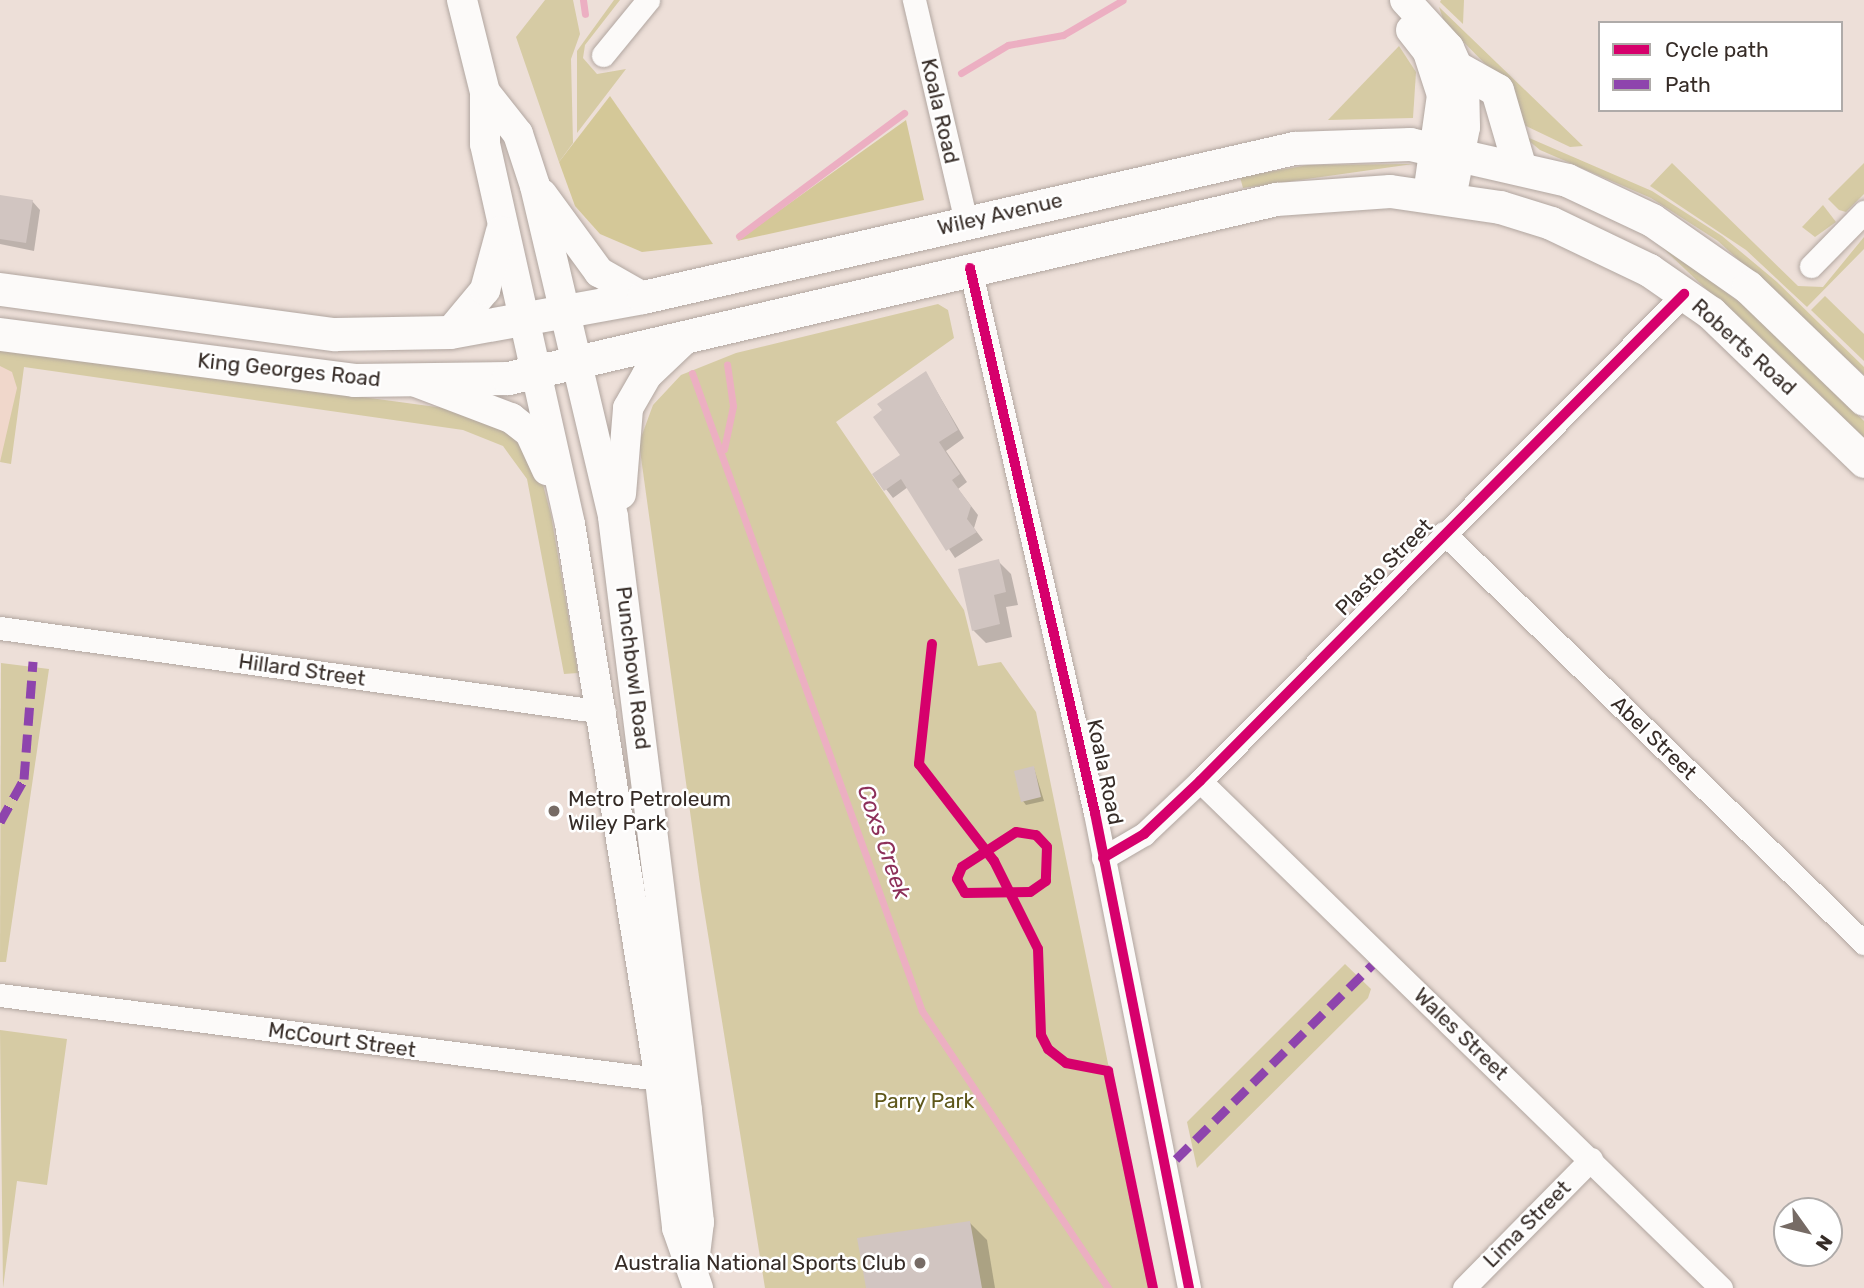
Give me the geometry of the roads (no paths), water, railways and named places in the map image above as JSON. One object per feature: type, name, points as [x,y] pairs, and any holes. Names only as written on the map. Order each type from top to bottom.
[{"type":"highway","points":[[1461,70],[1497,90],[1519,165]]},
{"type":"highway","name":"Wiley Avenue","points":[[566,313],[1294,148],[1449,149]]},
{"type":"highway","name":"Roberts Road","points":[[1449,149],[1519,165],[1603,195],[1700,250],[1864,399]]},
{"type":"highway","points":[[578,361],[683,341],[970,268],[1276,199],[1340,192],[1440,197]]},
{"type":"highway","name":"Roberts Road","points":[[1440,197],[1551,223],[1612,250],[1685,294],[1864,461]]},
{"type":"highway","name":"King Georges Road","points":[[0,289],[335,334],[450,332],[566,313]]},
{"type":"highway","name":"King Georges Road","points":[[0,334],[306,374],[416,382],[538,370],[578,361]]},
{"type":"main road","name":"Punchbowl Road","points":[[463,0],[485,92],[485,144],[527,320],[570,524],[699,1222],[696,1276]]},
{"type":"main road","points":[[1404,1],[1461,70],[1466,116],[1449,149],[1440,197]]},
{"type":"main road","points":[[1404,1],[1437,71],[1449,149]]},
{"type":"main road","name":"Punchbowl Road","points":[[485,92],[518,134],[535,186],[613,517],[672,1081]]},
{"type":"main road","points":[[535,186],[599,272],[643,297]]},
{"type":"main road","points":[[450,332],[485,290],[503,216]]},
{"type":"main road","points":[[613,517],[622,491],[620,453],[628,408],[647,375],[683,341]]},
{"type":"main road","points":[[416,382],[450,400],[488,407],[530,433],[570,524]]},
{"type":"street","points":[[603,55],[648,0]]},
{"type":"street","name":"Koala Road","points":[[914,0],[966,222]]},
{"type":"street","points":[[1811,267],[1864,212]]},
{"type":"street","name":"Koala Road","points":[[970,268],[1103,858],[1189,1288]]},
{"type":"street","name":"Plasto Street","points":[[1103,858],[1144,834],[1200,781],[1444,533],[1685,294]]},
{"type":"street","name":"Abel Street","points":[[1444,533],[1864,943]]},
{"type":"street","name":"Hillard Street","points":[[0,628],[604,712]]},
{"type":"street","name":"Wales Street","points":[[1200,781],[1721,1288]]},
{"type":"street","name":"McCourt Street","points":[[0,995],[672,1081]]},
{"type":"street","name":"Lima Street","points":[[1464,1288],[1591,1159]]},
{"type":"waterway","name":"Coxs Creek","points":[[583,0],[585,14]]},
{"type":"waterway","points":[[961,73],[1008,45],[1063,35],[1123,0]]},
{"type":"waterway","points":[[739,236],[904,113]]},
{"type":"waterway","points":[[724,449],[733,406],[727,364]]},
{"type":"waterway","name":"Coxs Creek","points":[[692,373],[922,1011],[1108,1288]]},
{"type":"place","name":"Metro Petroleum Wiley Park","points":[[554,811]]},
{"type":"place","name":"Australia National Sports Club","points":[[920,1263]]},
{"type":"park label","name":"Parry Park","points":[[924,1101]]}]
